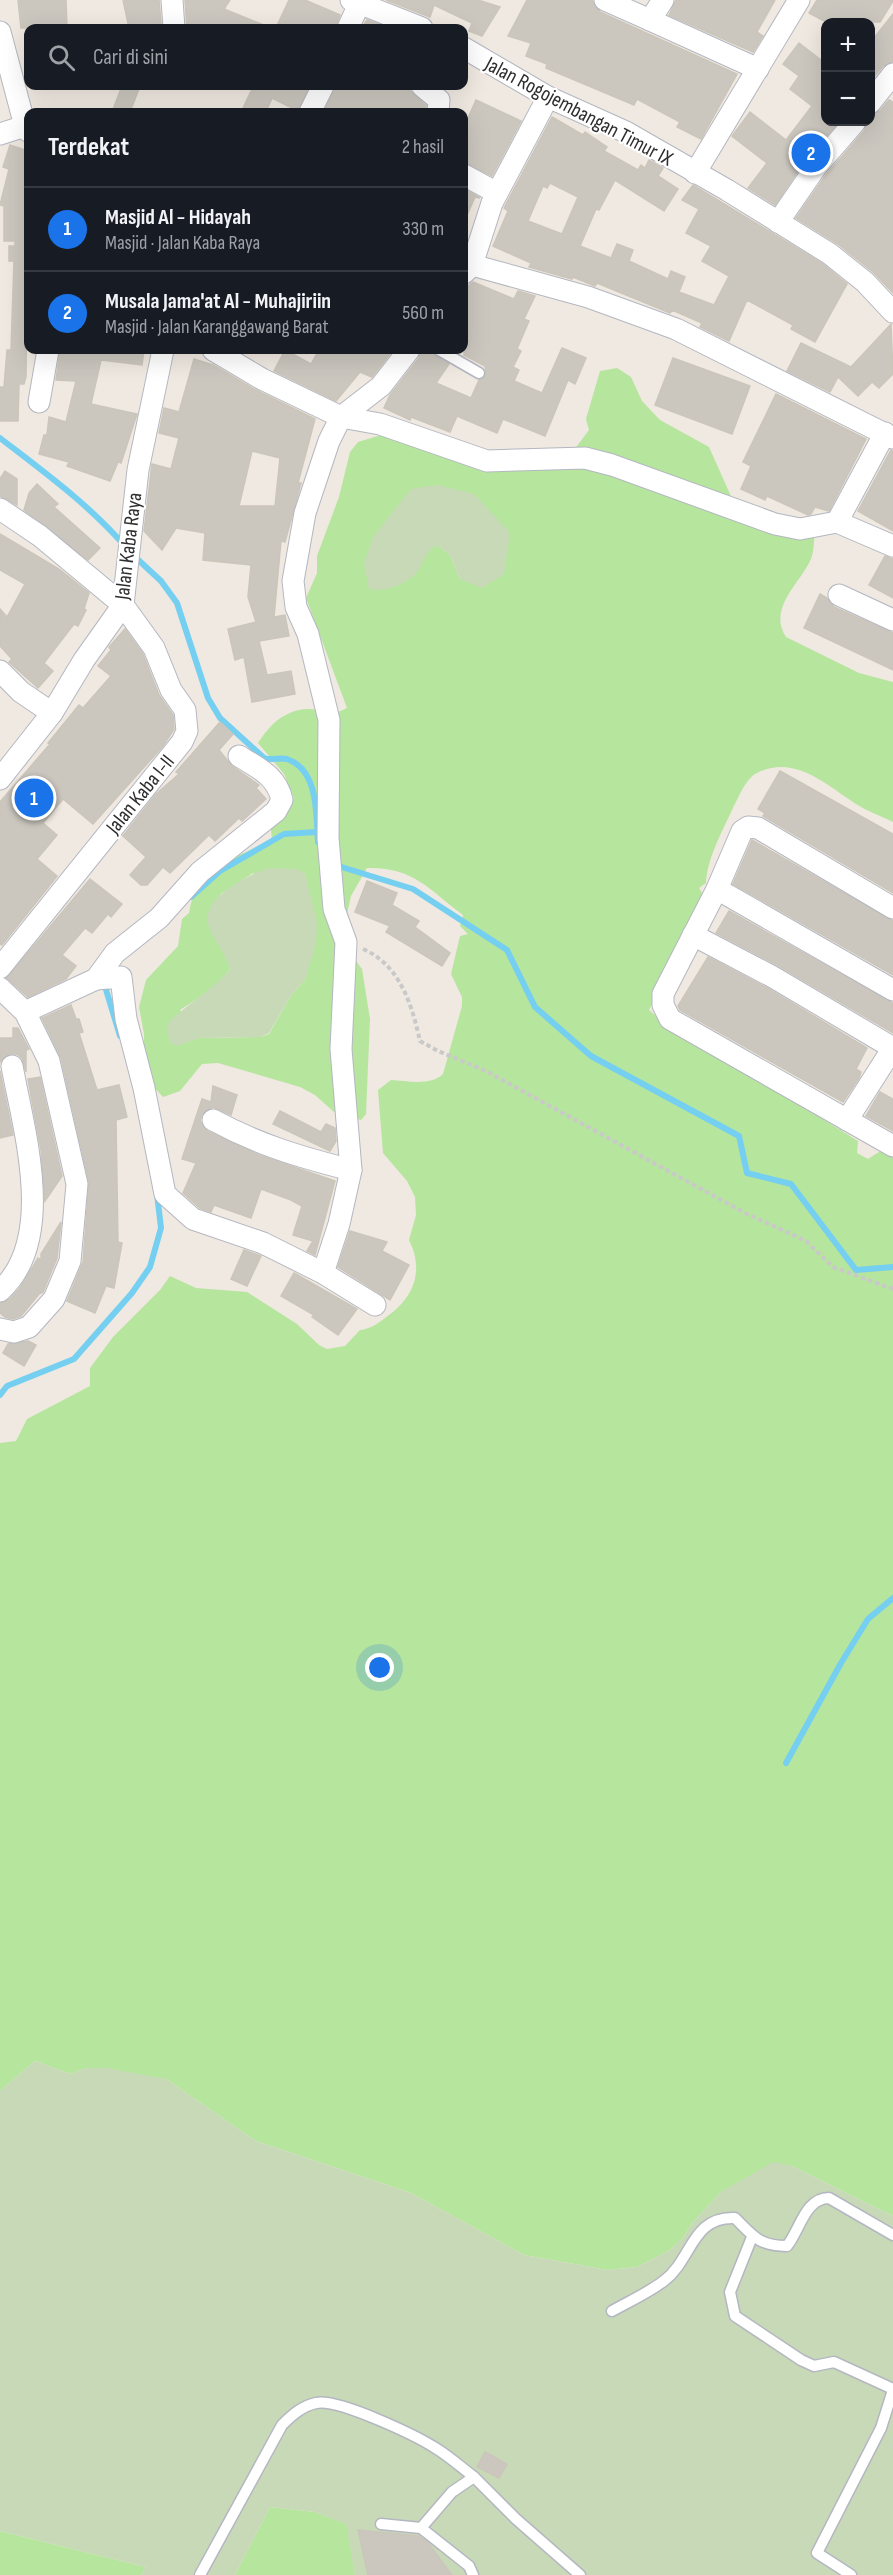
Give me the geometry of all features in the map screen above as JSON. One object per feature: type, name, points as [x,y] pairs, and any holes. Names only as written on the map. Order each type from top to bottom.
[{"type":"street","points":[[172,0],[174,24]]},
{"type":"street","points":[[605,0],[759,69]]},
{"type":"street","points":[[650,20],[663,0]]},
{"type":"street","points":[[695,173],[799,0]]},
{"type":"street","points":[[349,24],[357,2],[412,24]]},
{"type":"street","points":[[0,32],[24,117]]},
{"type":"street","name":"Jalan Rogojembangan Timur IX","points":[[468,50],[548,97],[626,132],[778,222],[830,254],[890,303]]},
{"type":"street","points":[[312,108],[321,90]]},
{"type":"street","points":[[427,90],[439,100],[438,108]]},
{"type":"street","points":[[548,97],[497,193],[468,269],[588,297],[676,329],[889,435],[837,522]]},
{"type":"street","points":[[778,222],[816,167],[852,126]]},
{"type":"street","points":[[0,134],[24,129]]},
{"type":"street","points":[[468,178],[497,193]]},
{"type":"street","points":[[39,402],[47,354]]},
{"type":"street","name":"Jalan Kaba Raya","points":[[0,779],[52,713],[84,660],[123,605],[131,516],[162,354]]},
{"type":"street","points":[[220,354],[262,380],[341,417],[380,424],[487,461],[585,458],[612,465],[775,524],[800,530],[837,522],[893,546]]},
{"type":"street","points":[[323,1273],[339,1224],[351,1170],[341,1049],[346,942],[334,909],[328,838],[329,720],[308,634],[296,607],[293,581],[305,513],[329,441],[341,417],[381,386],[406,354]]},
{"type":"street","name":"Jalan Kaba I-II","points":[[0,509],[40,536],[123,605],[154,648],[171,690],[185,710],[187,731],[182,742],[0,968]]},
{"type":"street","points":[[839,595],[893,620]]},
{"type":"street","points":[[0,670],[21,692],[52,713]]},
{"type":"street","points":[[103,979],[115,953],[159,918],[200,872],[276,811],[282,800],[280,791],[270,776],[239,756]]},
{"type":"street","points":[[893,908],[752,827],[742,831],[717,889],[663,994],[663,1005],[670,1019],[893,1146]]},
{"type":"street","points":[[717,889],[893,990]]},
{"type":"street","points":[[693,935],[773,977],[893,1048],[847,1120]]},
{"type":"street","points":[[25,1012],[103,979],[121,977],[126,1019],[144,1088],[165,1194],[193,1219],[263,1243],[323,1273],[375,1305]]},
{"type":"street","points":[[0,988],[25,1012],[49,1061],[77,1184],[69,1262],[54,1299],[37,1320],[21,1331],[7,1332],[0,1329]]},
{"type":"street","points":[[0,1291],[6,1286],[29,1245],[33,1201],[6,1068],[49,1061]]},
{"type":"street","points":[[213,1120],[250,1140],[288,1155],[351,1170]]},
{"type":"lane","points":[[446,354],[479,373]]},
{"type":"lane","points":[[612,2311],[664,2280],[674,2271],[689,2246],[711,2222],[721,2217],[735,2218],[752,2237],[772,2246],[787,2246],[812,2203],[820,2198],[829,2198],[893,2235]]},
{"type":"lane","points":[[752,2237],[730,2292],[735,2316],[801,2360],[814,2366],[834,2362],[893,2389],[881,2428],[817,2553],[851,2575]]},
{"type":"lane","points":[[200,2575],[282,2425],[298,2410],[318,2402],[342,2405],[427,2444],[474,2477],[516,2519],[580,2575]]},
{"type":"lane","points":[[421,2528],[452,2492],[474,2477]]},
{"type":"lane","points":[[381,2524],[421,2528],[469,2566],[473,2575]]},
{"type":"path","points":[[346,942],[373,954],[397,976],[413,1009],[420,1041],[486,1071],[745,1214],[806,1241],[833,1267],[893,1289]]},
{"type":"green space","points":[[617,368],[631,377],[642,401],[660,420],[709,447],[734,503],[815,532],[812,556],[784,604],[781,626],[786,637],[859,673],[893,682],[893,822],[860,807],[822,781],[797,769],[771,768],[753,776],[742,790],[720,836],[709,865],[706,883],[699,888],[706,899],[649,1010],[678,1034],[726,1059],[858,1141],[857,1153],[868,1159],[882,1150],[893,1154],[893,2216],[792,2166],[721,2192],[693,2222],[683,2238],[670,2250],[637,2267],[607,2270],[524,2255],[411,2193],[256,2141],[166,2079],[87,2068],[70,2074],[35,2061],[0,2091],[0,1443],[16,1441],[27,1419],[90,1386],[90,1368],[113,1337],[160,1290],[170,1276],[196,1288],[247,1292],[297,1324],[319,1345],[327,1349],[345,1346],[360,1330],[367,1329],[395,1311],[409,1293],[416,1274],[414,1252],[409,1240],[416,1215],[415,1197],[407,1181],[383,1153],[378,1090],[391,1080],[426,1081],[443,1074],[462,1006],[462,997],[451,974],[460,936],[468,934],[460,926],[463,915],[420,881],[397,871],[367,868],[351,896],[341,941],[362,969],[370,1019],[366,1114],[361,1120],[334,1112],[315,1095],[300,1087],[218,1063],[202,1064],[180,1091],[163,1097],[152,1085],[144,1052],[144,1034],[139,1007],[146,980],[178,946],[182,919],[189,913],[200,885],[219,866],[272,842],[271,829],[294,798],[284,774],[258,743],[263,736],[278,720],[298,710],[313,709],[335,713],[347,708],[306,598],[317,573],[317,556],[339,497],[350,452],[358,442],[381,435],[562,466],[589,430],[586,419],[600,371]],"holes":[[[474,494],[460,579],[450,555],[437,545],[429,549]],[[253,873],[306,978],[290,997],[269,1034],[261,1037],[200,1038],[180,1010],[211,990],[230,970],[226,953],[208,923],[209,915],[221,894]]]},
{"type":"green space","points":[[437,485],[474,494],[510,533],[504,574],[482,588],[460,579],[450,555],[437,545],[430,550],[417,572],[402,584],[388,589],[369,589],[364,563],[373,537],[411,489]]},
{"type":"green space","points":[[270,868],[297,869],[305,873],[317,924],[316,942],[306,978],[290,997],[269,1033],[261,1037],[200,1038],[176,1046],[169,1041],[167,1024],[230,970],[208,924],[208,914],[212,905],[229,888],[251,875]]},
{"type":"green space","points":[[35,2061],[70,2074],[87,2068],[106,2068],[166,2079],[256,2141],[411,2193],[524,2255],[607,2270],[637,2267],[670,2250],[683,2238],[693,2222],[721,2192],[773,2162],[792,2166],[893,2216],[893,2575],[355,2575],[346,2524],[315,2512],[270,2507],[235,2575],[141,2575],[146,2567],[0,2531],[0,2091]]},
{"type":"green space","points":[[270,2507],[315,2512],[347,2524],[355,2575],[235,2575]]},
{"type":"green space","points":[[0,2531],[146,2567],[141,2575],[0,2575]]},
{"type":"building","points":[[18,0],[66,0],[67,24],[24,24],[24,28],[21,28]]},
{"type":"building","points":[[123,0],[159,0],[161,24],[128,24]]},
{"type":"building","points":[[185,0],[230,0],[224,9],[261,24],[187,24]]},
{"type":"building","points":[[289,0],[305,0],[340,15],[337,24],[278,24]]},
{"type":"building","points":[[386,0],[478,0],[500,7],[482,36],[469,31],[472,23],[434,5],[430,17]]},
{"type":"building","points":[[527,0],[592,0],[600,12],[737,74],[701,139],[677,127],[680,122],[637,99],[634,105],[546,68],[547,64],[526,56],[531,43],[508,36]]},
{"type":"building","points":[[676,0],[775,0],[757,32],[763,36],[753,52],[669,15]]},
{"type":"building","points":[[817,0],[893,0],[880,22],[875,22],[875,18],[821,19],[809,13]]},
{"type":"building","points":[[893,14],[893,62],[883,66],[875,76],[875,72],[875,37]]},
{"type":"building","points":[[367,20],[378,24],[364,24]]},
{"type":"building","points":[[799,43],[821,60],[821,126],[835,126],[806,159],[775,205],[748,188],[767,163],[732,136],[750,112],[786,140],[812,106],[790,89],[799,76],[783,64]]},
{"type":"building","points":[[120,90],[138,90],[132,108],[114,108]]},
{"type":"building","points":[[252,90],[307,90],[299,108],[292,108],[272,98],[268,108],[243,108]]},
{"type":"building","points":[[334,90],[410,90],[426,106],[425,108],[326,108]]},
{"type":"building","points":[[476,100],[521,121],[492,176],[468,164],[468,118]]},
{"type":"building","points":[[889,100],[893,102],[893,293],[873,272],[838,244],[796,218],[826,175],[866,126],[875,126],[875,113],[880,111]]},
{"type":"building","points":[[552,117],[583,135],[585,132],[607,147],[604,151],[638,170],[641,165],[645,168],[649,160],[663,168],[658,176],[678,189],[664,211],[615,180],[599,210],[596,209],[580,246],[611,258],[617,244],[633,250],[629,261],[668,279],[671,271],[685,277],[679,292],[714,305],[729,276],[702,261],[711,246],[686,233],[699,209],[682,200],[693,185],[823,264],[847,284],[815,342],[791,329],[793,325],[747,300],[729,341],[700,327],[702,323],[672,310],[670,313],[597,283],[595,286],[573,277],[572,279],[529,267],[531,263],[493,246],[508,211],[504,208]],"holes":[[[550,183],[578,197],[562,234],[528,221],[543,186],[547,188]]]},
{"type":"building","points":[[10,145],[24,150],[26,377],[24,384],[19,384],[18,421],[0,421],[0,387],[4,387],[7,350],[11,350],[14,261],[9,261],[9,246],[15,246],[15,241],[4,241],[4,206],[0,205],[9,169],[3,167]]},
{"type":"building","points":[[468,191],[480,198],[475,197],[468,213]]},
{"type":"building","points":[[473,282],[514,299],[518,291],[535,296],[524,319],[529,321],[517,349],[521,351],[513,367],[519,370],[514,381],[542,393],[562,348],[586,358],[575,384],[568,380],[545,436],[503,419],[497,433],[457,416],[450,432],[411,417],[410,420],[384,408],[390,395],[420,354],[434,354],[449,364],[436,383],[471,398],[479,380],[486,374],[485,366],[464,355],[468,354],[468,286]]},
{"type":"building","points":[[891,324],[893,374],[879,388],[872,382],[858,396],[838,377],[830,392],[787,371],[801,343],[851,367]]},
{"type":"building","points":[[59,354],[143,354],[142,365],[101,360],[91,404],[137,414],[121,463],[118,462],[110,481],[67,466],[69,462],[39,454],[44,435],[47,435],[49,417],[66,422],[76,381],[56,380]]},
{"type":"building","points":[[283,354],[292,354],[311,364],[317,354],[390,354],[372,377],[360,372],[336,401],[274,371]]},
{"type":"building","points":[[673,358],[750,386],[732,434],[655,405]]},
{"type":"building","points":[[194,359],[213,365],[256,390],[315,419],[285,542],[281,541],[274,617],[285,615],[289,636],[259,641],[267,675],[291,671],[295,694],[252,702],[244,657],[235,660],[228,629],[256,622],[248,597],[251,565],[203,560],[205,533],[176,528],[162,550],[144,531],[152,464],[171,469],[179,438],[159,433],[164,408],[179,412]],"holes":[[[252,451],[280,458],[275,506],[239,506]]]},
{"type":"building","points":[[776,394],[866,439],[829,511],[815,507],[808,515],[767,496],[765,500],[741,489],[751,466],[743,462]]},
{"type":"building","points":[[891,450],[893,451],[893,531],[858,511]]},
{"type":"building","points":[[5,471],[17,479],[17,505],[0,496],[0,479]]},
{"type":"building","points":[[37,484],[58,504],[54,507],[100,548],[88,560],[24,510],[29,493]]},
{"type":"building","points":[[0,534],[59,569],[89,593],[84,609],[86,610],[78,626],[74,624],[44,663],[53,671],[38,688],[9,662],[12,659],[0,646],[0,609],[7,617],[25,584],[0,570]]},
{"type":"building","points":[[885,556],[893,559],[893,598],[869,585]]},
{"type":"building","points":[[820,594],[827,598],[834,607],[893,633],[893,670],[804,628]]},
{"type":"building","points":[[125,629],[143,654],[159,695],[173,715],[174,729],[163,746],[93,824],[63,799],[43,823],[57,835],[37,859],[57,876],[2,945],[0,944],[0,802],[50,744],[48,743],[79,705],[83,708],[111,676],[98,666],[111,650],[109,647]]},
{"type":"building","points":[[220,722],[233,734],[219,750],[232,766],[259,785],[256,788],[266,799],[242,821],[239,818],[215,841],[209,835],[170,873],[163,867],[147,885],[141,885],[130,875],[146,857],[123,836],[156,794],[179,774],[176,772]]},
{"type":"building","points":[[780,771],[893,834],[893,893],[763,816],[765,813],[758,809]]},
{"type":"building","points":[[752,840],[893,921],[893,975],[733,884]]},
{"type":"building","points":[[90,879],[122,904],[111,917],[108,914],[92,933],[85,928],[62,955],[76,966],[66,979],[28,997],[7,978]]},
{"type":"building","points":[[367,881],[397,893],[392,905],[419,921],[415,927],[450,953],[442,966],[386,932],[390,926],[355,912]]},
{"type":"building","points":[[729,911],[893,1003],[893,1033],[779,966],[716,933]]},
{"type":"building","points":[[708,957],[767,988],[867,1048],[856,1069],[861,1072],[859,1078],[843,1102],[680,1010],[678,1006]]},
{"type":"building","points":[[71,1005],[83,1032],[79,1033],[97,1090],[119,1085],[127,1117],[116,1120],[118,1242],[122,1243],[114,1288],[106,1286],[95,1313],[67,1301],[83,1262],[89,1182],[61,1058],[42,1018]]},
{"type":"building","points":[[13,1028],[18,1028],[29,1049],[26,1050],[26,1072],[22,1058],[17,1054],[9,1054],[0,1062],[0,1038],[13,1038]]},
{"type":"building","points":[[0,1071],[13,1135],[0,1138]]},
{"type":"building","points":[[40,1077],[62,1176],[45,1201],[41,1150],[28,1079]]},
{"type":"building","points":[[213,1086],[237,1095],[231,1115],[213,1107],[202,1114],[200,1121],[207,1131],[259,1155],[335,1181],[315,1255],[307,1251],[313,1241],[293,1235],[302,1206],[291,1200],[261,1189],[251,1218],[214,1205],[211,1212],[200,1208],[183,1193],[196,1163],[182,1159],[202,1099],[211,1102]]},
{"type":"building","points":[[880,1092],[893,1099],[893,1131],[866,1116]]},
{"type":"building","points":[[280,1111],[321,1132],[326,1124],[335,1128],[336,1141],[330,1151],[273,1124]]},
{"type":"building","points":[[61,1222],[57,1258],[43,1292],[21,1316],[13,1319],[5,1317],[0,1313],[0,1303],[10,1299],[20,1288],[38,1258],[41,1260],[41,1254]]},
{"type":"building","points":[[350,1231],[387,1242],[382,1251],[409,1265],[390,1300],[338,1267]]},
{"type":"building","points":[[244,1250],[261,1256],[247,1286],[231,1279]]},
{"type":"building","points":[[294,1273],[357,1309],[338,1335],[312,1317],[314,1315],[281,1296]]},
{"type":"building","points":[[28,1341],[36,1345],[24,1366],[3,1353],[8,1344]]},
{"type":"building","points":[[485,2452],[507,2464],[499,2478],[477,2467]]},
{"type":"building","points":[[358,2530],[418,2536],[428,2543],[452,2575],[368,2575]]},
{"type":"waterway","points":[[0,438],[80,502],[124,545]]},
{"type":"waterway","points":[[133,555],[161,581],[177,603],[208,698],[220,718],[264,758],[287,759],[305,773],[314,794],[318,842]]},
{"type":"waterway","points":[[191,897],[220,871],[284,834],[317,832]]},
{"type":"waterway","points":[[335,865],[413,889],[507,950],[535,1007],[591,1056],[739,1136],[747,1173],[791,1184],[856,1270],[893,1267]]},
{"type":"waterway","points":[[104,983],[120,1036]]},
{"type":"waterway","points":[[0,1395],[7,1386],[74,1359],[132,1293],[150,1267],[161,1228],[157,1194]]},
{"type":"waterway","points":[[786,1763],[868,1619],[893,1598]]},
{"type":"place","name":"Musala Jama'at Al - Muhajiriin","points":[[811,153]]},
{"type":"place","name":"Masjid Al - Hidayah","points":[[34,798]]}]
